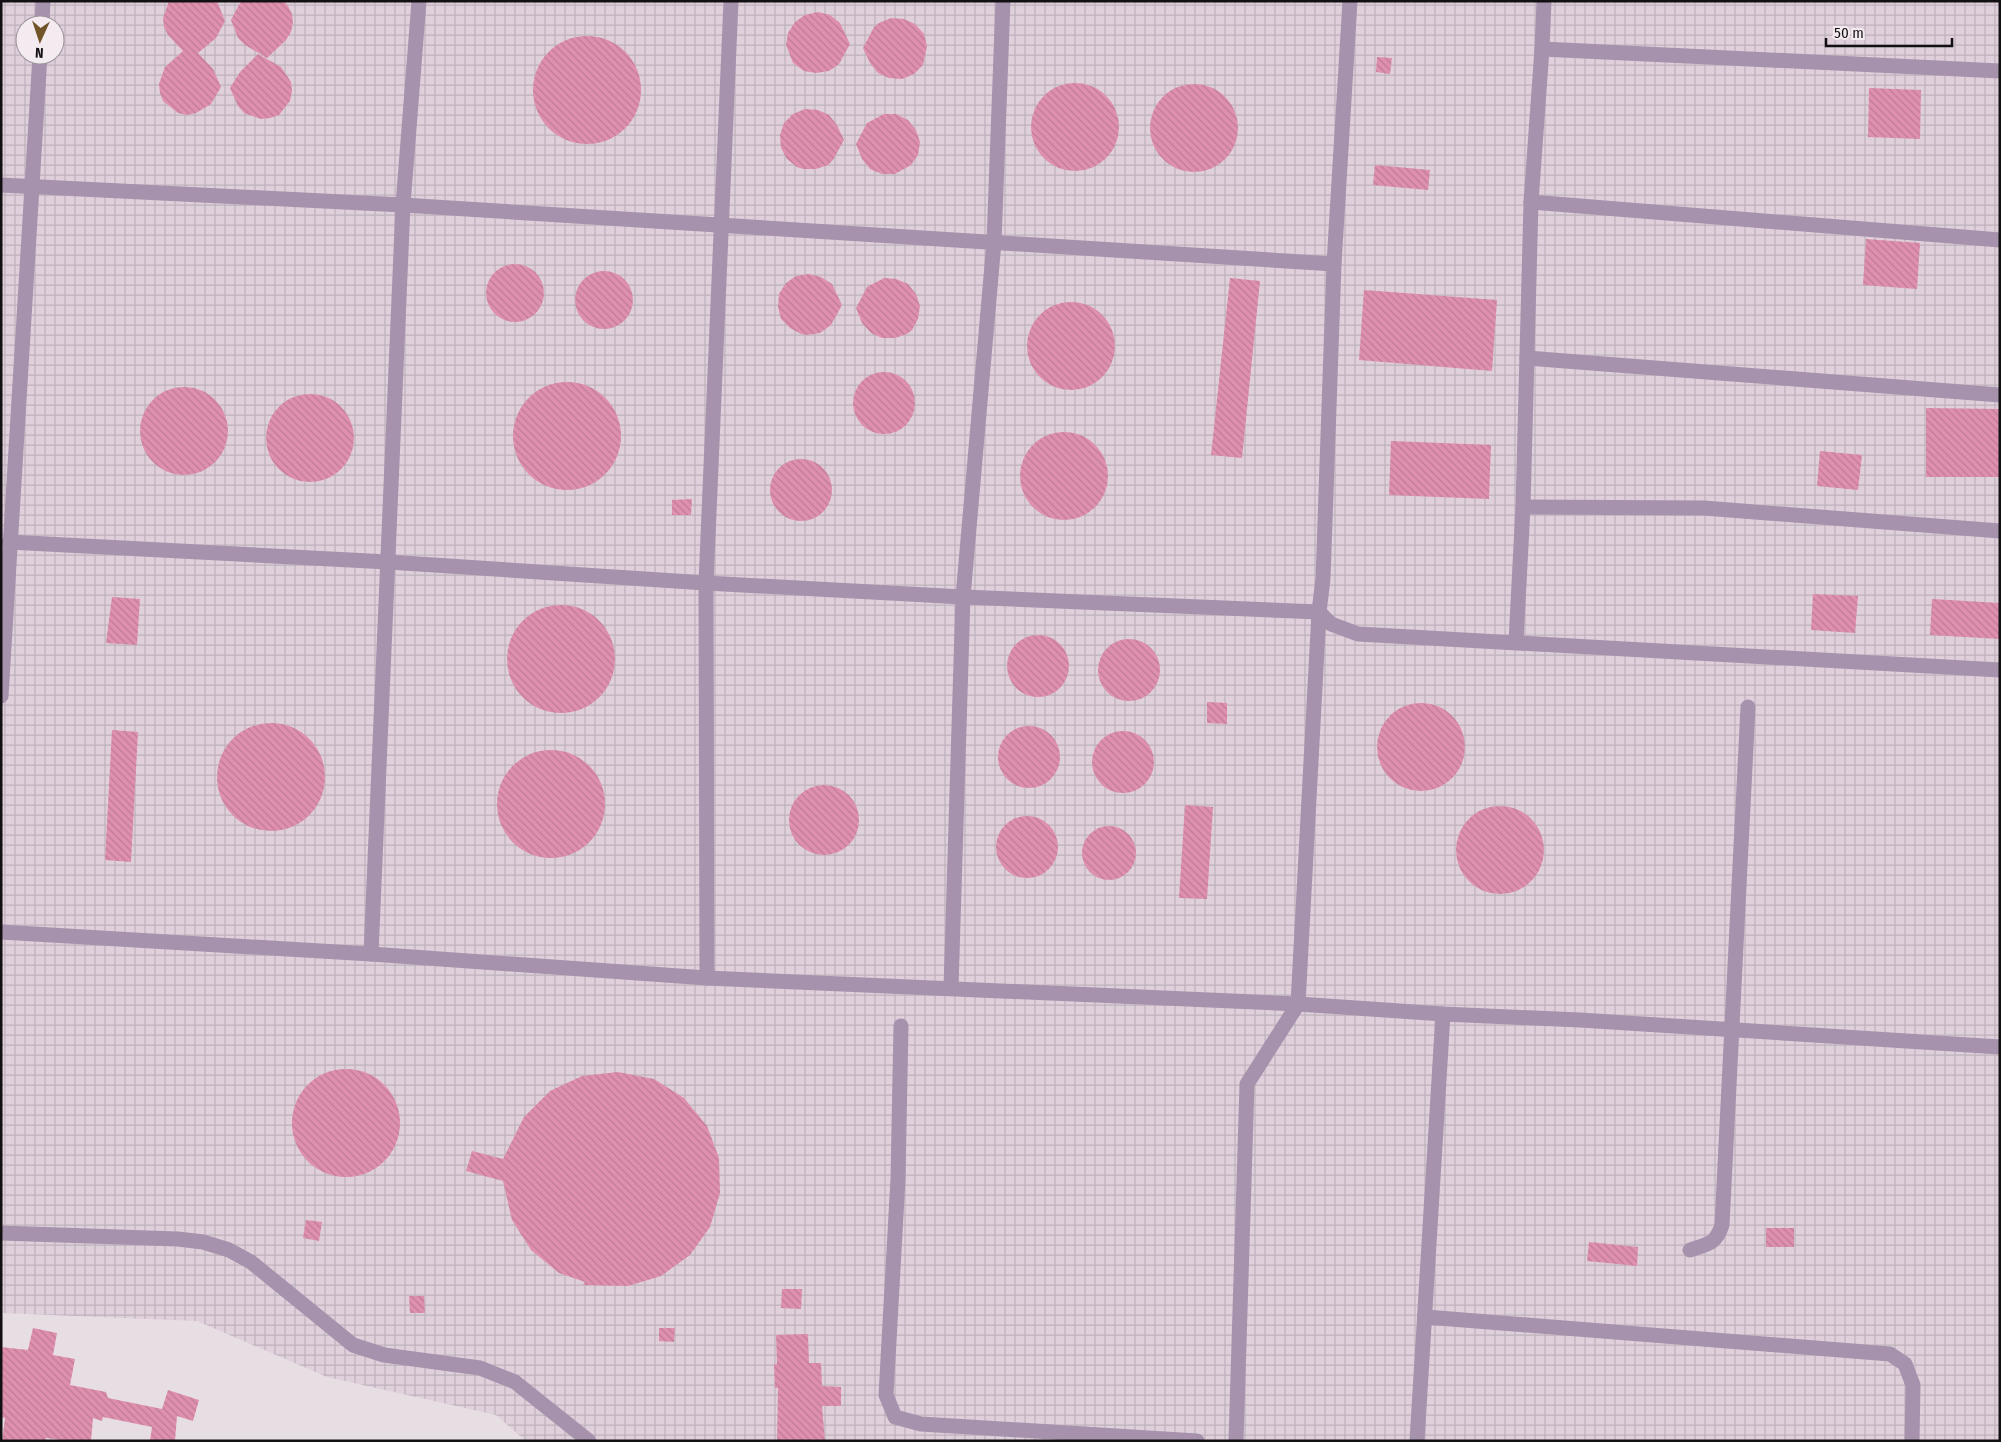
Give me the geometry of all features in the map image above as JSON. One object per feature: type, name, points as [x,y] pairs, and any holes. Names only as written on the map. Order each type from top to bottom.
[{"type":"lane","points":[[42,15],[43,1]]},
{"type":"lane","points":[[370,954],[403,205],[419,1]]},
{"type":"lane","points":[[707,978],[706,583],[731,1]]},
{"type":"lane","points":[[951,988],[963,597],[994,242],[1002,1]]},
{"type":"lane","points":[[1236,1441],[1247,1084],[1298,1004],[1319,612],[1323,579],[1334,264],[1350,1]]},
{"type":"lane","points":[[1516,642],[1523,507],[1531,202],[1544,1]]},
{"type":"lane","points":[[1542,49],[2000,71]]},
{"type":"lane","points":[[1,696],[39,65]]},
{"type":"lane","points":[[1,185],[403,205],[1334,264]]},
{"type":"lane","points":[[1531,202],[2000,240]]},
{"type":"lane","points":[[1527,358],[2000,396]]},
{"type":"lane","points":[[1523,507],[1704,508],[2000,531]]},
{"type":"lane","points":[[9,542],[388,562],[706,583],[963,597],[1319,612],[1331,624],[1358,634],[2000,670]]},
{"type":"lane","points":[[1690,1250],[1711,1243],[1718,1236],[1722,1225],[1748,707]]},
{"type":"lane","points":[[1,932],[370,954],[707,978],[1298,1004],[2000,1047]]},
{"type":"lane","points":[[1417,1441],[1443,1014]]},
{"type":"lane","points":[[901,1026],[898,1179],[886,1395],[895,1417],[921,1424],[1026,1436],[1197,1441]]},
{"type":"lane","points":[[1,1234],[178,1239],[202,1242],[228,1250],[251,1262],[353,1345],[384,1355],[457,1364],[497,1373],[515,1382],[588,1441]]},
{"type":"lane","points":[[1426,1316],[1890,1354],[1905,1364],[1913,1385],[1912,1441]]},
{"type":"shaded area","points":[[1,1],[2000,1],[2000,1441],[526,1441],[496,1415],[327,1377],[197,1321],[1,1313]]},
{"type":"building","points":[[169,1],[217,1],[225,21],[216,38],[198,53],[213,69],[221,87],[211,104],[196,113],[187,115],[178,113],[163,101],[160,93],[159,84],[165,67],[183,51],[168,35],[164,27],[163,18]]},
{"type":"building","points":[[241,1],[284,1],[292,14],[291,32],[286,40],[267,58],[245,45],[238,38],[231,20]]},
{"type":"building","points":[[818,12],[830,15],[840,23],[850,44],[839,64],[829,71],[816,73],[804,71],[793,63],[786,45],[788,33],[795,22],[805,15]]},
{"type":"building","points":[[891,18],[904,19],[915,24],[924,34],[927,46],[923,65],[914,74],[902,79],[889,78],[878,73],[870,63],[863,48],[874,27]]},
{"type":"building","points":[[587,36],[597,37],[617,45],[625,52],[632,60],[640,80],[640,100],[632,120],[625,128],[617,135],[597,143],[587,144],[577,143],[557,135],[549,128],[542,120],[534,100],[533,90],[534,80],[542,60],[549,52],[557,45],[577,37]]},
{"type":"building","points":[[258,54],[281,67],[291,82],[290,101],[279,115],[270,118],[261,119],[244,113],[238,106],[230,88],[240,72]]},
{"type":"building","points":[[1377,57],[1392,58],[1390,74],[1376,72]]},
{"type":"building","points":[[1066,83],[1084,83],[1100,90],[1112,102],[1119,118],[1119,136],[1112,152],[1100,164],[1084,171],[1066,171],[1050,164],[1038,152],[1031,136],[1031,118],[1038,102],[1050,90]]},
{"type":"building","points":[[1185,84],[1203,84],[1219,91],[1231,103],[1238,119],[1238,137],[1231,153],[1219,165],[1203,172],[1185,172],[1169,165],[1157,153],[1150,137],[1150,119],[1157,103],[1169,91]]},
{"type":"building","points":[[1869,88],[1921,90],[1920,139],[1868,137]]},
{"type":"building","points":[[805,109],[818,110],[829,115],[837,125],[844,140],[833,160],[828,165],[816,169],[797,167],[787,159],[781,148],[780,135],[784,123],[793,114]]},
{"type":"building","points":[[884,114],[896,114],[908,120],[916,130],[920,142],[918,155],[911,165],[895,174],[882,174],[870,169],[862,159],[856,144],[867,123]]},
{"type":"building","points":[[1375,165],[1430,170],[1428,190],[1373,185]]},
{"type":"building","points":[[1866,239],[1920,243],[1917,289],[1863,285]]},
{"type":"building","points":[[509,264],[521,264],[536,272],[544,287],[544,299],[536,314],[521,322],[509,322],[494,314],[486,299],[486,287],[494,272]]},
{"type":"building","points":[[598,271],[610,271],[625,279],[633,294],[633,306],[625,321],[610,329],[598,329],[583,321],[575,306],[575,294],[583,279]]},
{"type":"building","points":[[809,274],[821,277],[832,284],[842,305],[831,325],[820,333],[807,335],[790,328],[781,319],[778,307],[779,294],[786,283],[796,276]]},
{"type":"building","points":[[884,278],[896,279],[908,284],[916,294],[920,306],[918,319],[912,330],[895,338],[882,338],[871,333],[862,323],[856,308],[867,287]]},
{"type":"building","points":[[1230,278],[1260,281],[1242,458],[1211,455]]},
{"type":"building","points":[[1364,290],[1497,300],[1492,371],[1359,360]]},
{"type":"building","points":[[1062,302],[1080,302],[1096,309],[1108,321],[1115,337],[1115,355],[1108,371],[1096,383],[1080,390],[1062,390],[1046,383],[1034,371],[1027,355],[1027,337],[1034,321],[1046,309]]},
{"type":"building","points":[[884,372],[896,375],[906,381],[912,391],[915,403],[912,415],[906,425],[896,431],[884,434],[872,431],[862,425],[856,415],[853,403],[856,391],[862,381],[872,375]]},
{"type":"building","points":[[567,382],[577,383],[597,391],[605,398],[612,406],[620,426],[620,446],[612,466],[605,474],[597,481],[577,489],[567,490],[557,489],[537,481],[529,474],[522,466],[514,446],[513,436],[514,426],[522,406],[529,398],[537,391],[557,383]]},
{"type":"building","points":[[175,387],[193,387],[209,394],[221,406],[228,422],[228,440],[221,456],[209,468],[193,475],[175,475],[159,468],[147,456],[140,440],[140,422],[147,406],[159,394]]},
{"type":"building","points":[[301,394],[319,394],[335,401],[347,413],[354,429],[354,447],[347,463],[335,475],[319,482],[301,482],[285,475],[273,463],[266,447],[266,429],[273,413],[285,401]]},
{"type":"building","points":[[1926,408],[2000,409],[2000,477],[1926,477]]},
{"type":"building","points":[[1055,432],[1073,432],[1089,439],[1101,451],[1108,467],[1108,485],[1101,501],[1089,513],[1073,520],[1055,520],[1039,513],[1027,501],[1020,485],[1020,467],[1027,451],[1039,439]]},
{"type":"building","points":[[1391,441],[1491,445],[1489,499],[1389,495]]},
{"type":"building","points":[[1820,451],[1862,455],[1858,490],[1817,486]]},
{"type":"building","points":[[801,459],[813,462],[823,468],[829,478],[832,490],[829,502],[823,512],[813,518],[801,521],[789,518],[779,512],[773,502],[770,490],[773,478],[779,468],[789,462]]},
{"type":"building","points":[[692,499],[691,515],[672,515],[672,500]]},
{"type":"building","points":[[1813,594],[1858,596],[1855,633],[1811,630]]},
{"type":"building","points":[[112,597],[140,599],[137,645],[106,643]]},
{"type":"building","points":[[1932,599],[2000,603],[2000,639],[1930,635]]},
{"type":"building","points":[[561,605],[582,609],[599,621],[611,638],[615,659],[611,680],[599,697],[582,709],[561,713],[540,709],[523,697],[511,680],[507,659],[511,638],[523,621],[540,609]]},
{"type":"building","points":[[1038,635],[1050,638],[1060,644],[1066,654],[1069,666],[1066,678],[1060,688],[1050,694],[1038,697],[1026,694],[1016,688],[1010,678],[1007,666],[1010,654],[1016,644],[1026,638]]},
{"type":"building","points":[[1129,639],[1141,642],[1151,648],[1157,658],[1160,670],[1157,682],[1151,692],[1141,698],[1129,701],[1117,698],[1107,692],[1101,682],[1098,670],[1101,658],[1107,648],[1117,642]]},
{"type":"building","points":[[1207,702],[1227,703],[1227,724],[1207,723]]},
{"type":"building","points":[[1412,703],[1430,703],[1446,710],[1458,722],[1465,738],[1465,756],[1458,772],[1446,784],[1430,791],[1412,791],[1396,784],[1384,772],[1377,756],[1377,738],[1384,722],[1396,710]]},
{"type":"building","points":[[271,723],[292,728],[301,732],[309,739],[316,747],[320,756],[325,777],[320,798],[316,807],[309,815],[301,822],[292,826],[271,831],[250,826],[241,822],[233,815],[226,807],[222,798],[217,777],[222,756],[226,747],[233,739],[241,732],[250,728]]},
{"type":"building","points":[[1029,726],[1041,729],[1051,735],[1057,745],[1060,757],[1057,769],[1051,779],[1041,785],[1029,788],[1017,785],[1007,779],[1001,769],[998,757],[1001,745],[1007,735],[1017,729]]},
{"type":"building","points":[[112,730],[138,732],[131,862],[105,860]]},
{"type":"building","points":[[1123,731],[1135,734],[1145,740],[1151,750],[1154,762],[1151,774],[1145,784],[1135,790],[1123,793],[1111,790],[1101,784],[1095,774],[1092,762],[1095,750],[1101,740],[1111,734]]},
{"type":"building","points":[[551,750],[572,754],[589,766],[601,783],[605,804],[601,825],[589,842],[572,854],[551,858],[530,854],[513,842],[501,825],[497,804],[501,783],[513,766],[530,754]]},
{"type":"building","points":[[824,785],[837,788],[849,795],[856,807],[859,820],[856,833],[849,845],[837,852],[824,855],[811,852],[799,845],[792,833],[789,820],[792,807],[799,795],[811,788]]},
{"type":"building","points":[[1185,805],[1213,807],[1207,899],[1179,898]]},
{"type":"building","points":[[1491,806],[1509,806],[1525,813],[1537,825],[1544,841],[1544,859],[1537,875],[1525,887],[1509,894],[1491,894],[1475,887],[1463,875],[1456,859],[1456,841],[1463,825],[1475,813]]},
{"type":"building","points":[[1027,816],[1039,819],[1049,825],[1055,835],[1058,847],[1055,859],[1049,869],[1039,875],[1027,878],[1015,875],[1005,869],[999,859],[996,847],[999,835],[1005,825],[1015,819]]},
{"type":"building","points":[[1104,826],[1114,826],[1124,830],[1132,838],[1136,853],[1132,868],[1124,876],[1114,880],[1104,880],[1094,876],[1086,868],[1082,858],[1082,848],[1086,838],[1094,830]]},
{"type":"building","points":[[346,1069],[367,1073],[384,1085],[396,1102],[400,1123],[396,1144],[384,1161],[367,1173],[346,1177],[325,1173],[308,1161],[296,1144],[292,1123],[296,1102],[308,1085],[325,1073]]},
{"type":"building","points":[[618,1072],[654,1079],[684,1098],[707,1126],[719,1158],[720,1193],[710,1227],[690,1255],[661,1276],[628,1286],[583,1285],[585,1282],[559,1273],[531,1250],[512,1220],[503,1181],[466,1171],[472,1151],[503,1159],[524,1117],[550,1091],[582,1076]]},
{"type":"building","points":[[306,1220],[322,1222],[319,1241],[303,1238]]},
{"type":"building","points":[[1766,1228],[1794,1228],[1794,1247],[1766,1247]]},
{"type":"building","points":[[1589,1242],[1638,1247],[1637,1266],[1587,1261]]},
{"type":"building","points":[[782,1289],[802,1289],[801,1309],[781,1308]]},
{"type":"building","points":[[409,1296],[424,1296],[425,1313],[410,1313]]},
{"type":"building","points":[[33,1328],[57,1333],[53,1355],[75,1359],[70,1385],[106,1392],[108,1398],[162,1409],[168,1390],[199,1400],[193,1421],[177,1416],[175,1441],[150,1441],[152,1427],[103,1417],[102,1421],[93,1418],[91,1441],[46,1438],[45,1441],[2,1441],[5,1418],[1,1417],[1,1347],[28,1350]]},
{"type":"building","points":[[659,1328],[675,1328],[674,1342],[659,1341]]},
{"type":"building","points":[[808,1334],[809,1363],[821,1363],[822,1386],[841,1387],[841,1406],[822,1406],[825,1441],[777,1441],[778,1388],[775,1388],[774,1364],[777,1364],[776,1335]]}]
